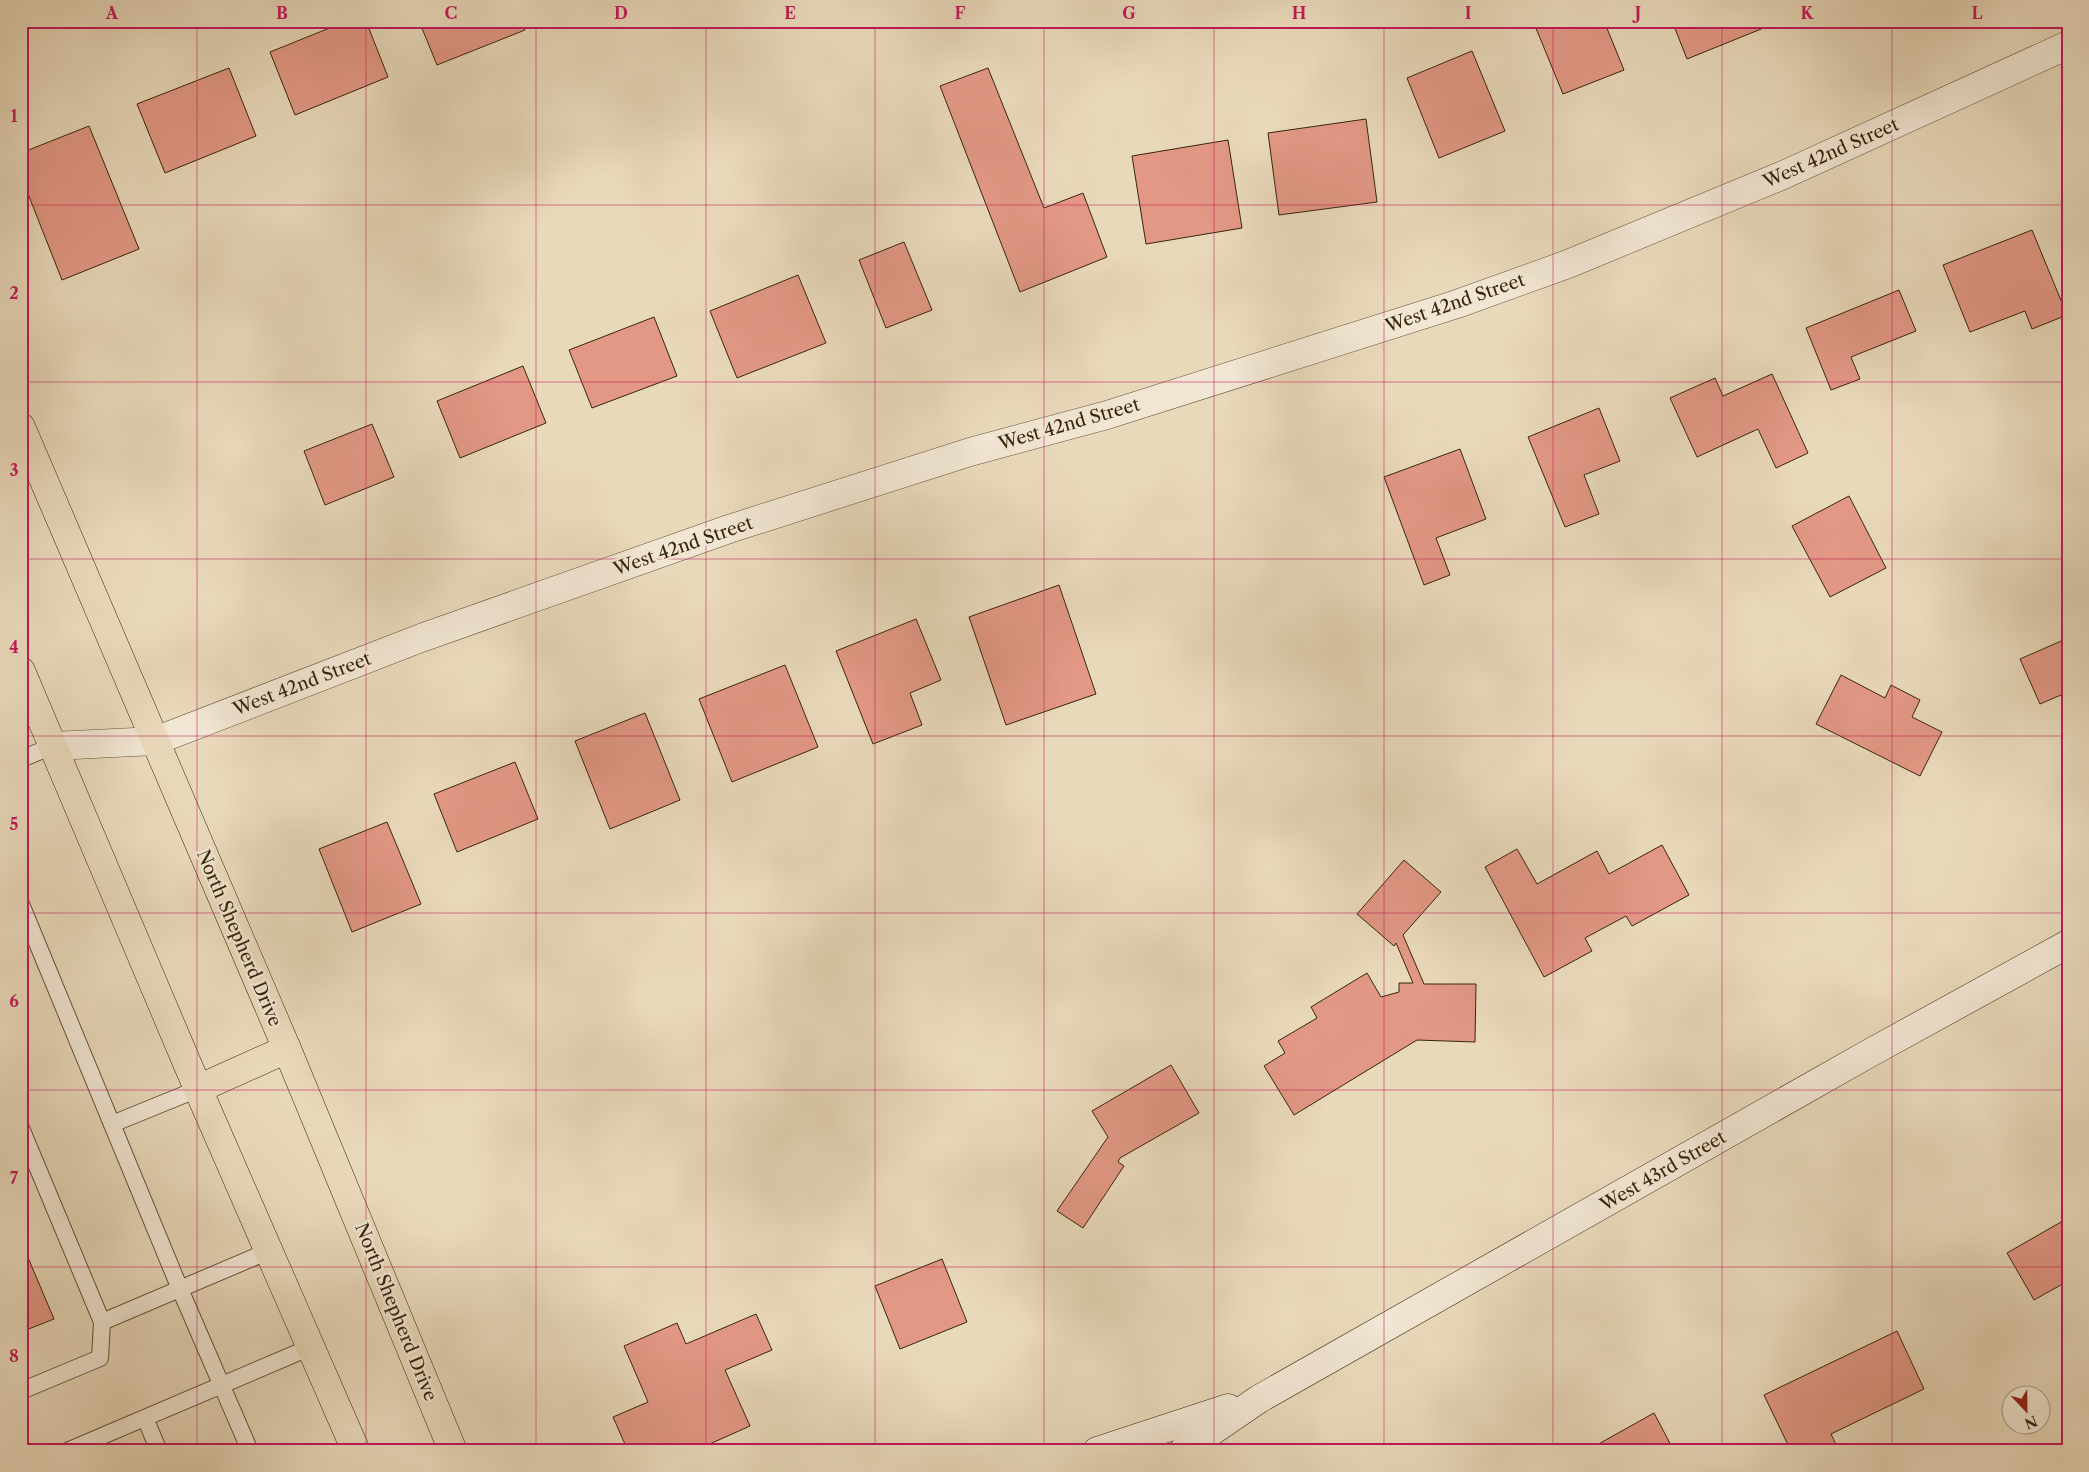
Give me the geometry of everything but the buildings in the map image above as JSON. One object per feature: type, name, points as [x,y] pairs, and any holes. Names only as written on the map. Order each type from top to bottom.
[{"type":"main road","name":"North Shepherd Drive","points":[[21,427],[287,1049],[453,1451]]},
{"type":"main road","points":[[21,671],[198,1089],[356,1451]]},
{"type":"main road","points":[[198,1089],[287,1049]]},
{"type":"street","name":"West 42nd Street","points":[[53,746],[155,740],[421,638],[729,529],[970,452],[1107,415],[1457,304],[1568,264],[1781,176],[2068,45]]},
{"type":"street","name":"West 43rd Street","points":[[1183,1451],[1258,1399],[1885,1045],[2068,944]]},
{"type":"street","name":"West 43rd Street","points":[[1096,1451],[1258,1399]]},
{"type":"lane","points":[[21,758],[53,746]]},
{"type":"lane","points":[[21,904],[180,1289],[250,1451]]},
{"type":"lane","points":[[112,1124],[198,1089]]},
{"type":"lane","points":[[21,1128],[102,1322],[100,1358],[21,1391]]},
{"type":"lane","points":[[102,1322],[269,1251]]},
{"type":"lane","points":[[67,1451],[311,1347]]},
{"type":"lane","points":[[144,1418],[158,1451]]}]
